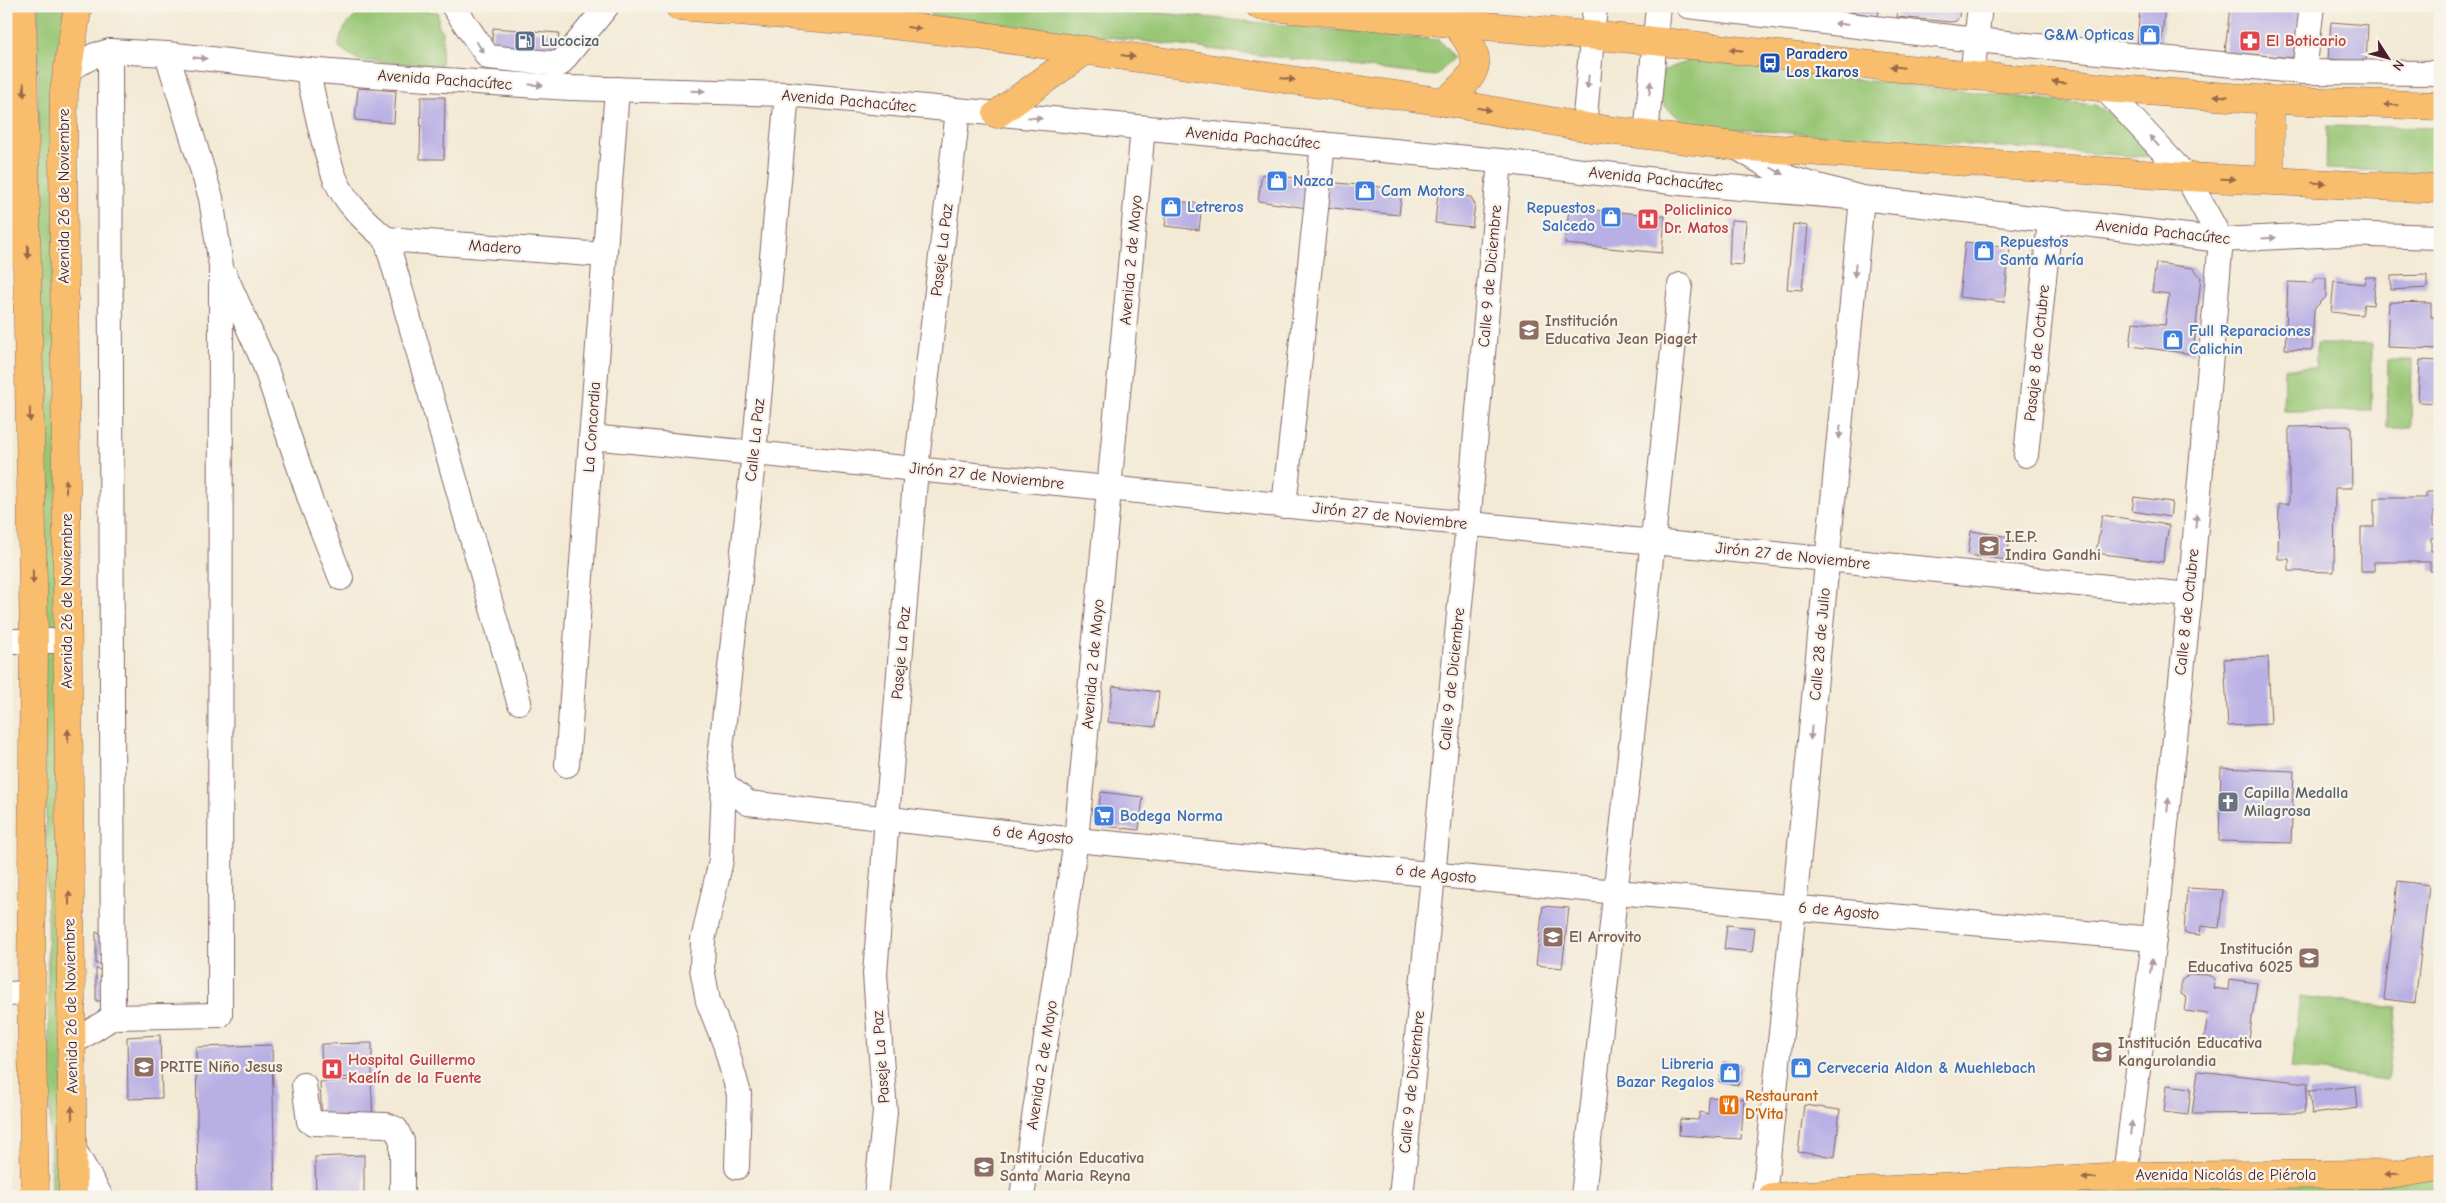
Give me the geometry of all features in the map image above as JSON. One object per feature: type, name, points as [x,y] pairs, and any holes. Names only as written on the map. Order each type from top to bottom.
[{"type":"main road","name":"Avenida 26 de Noviembre","points":[[22,6],[15,62],[27,156],[34,641],[19,994],[35,1197]]},
{"type":"main road","name":"Avenida 26 de Noviembre","points":[[73,1197],[63,155],[64,92],[78,6]]},
{"type":"main road","points":[[679,6],[866,22],[1086,50],[1445,102],[1584,127],[1734,146],[2187,177],[2440,189]]},
{"type":"main road","points":[[797,6],[866,22]]},
{"type":"main road","points":[[1260,6],[1654,42],[1972,76],[2068,82],[2104,88],[2270,100],[2440,106]]},
{"type":"main road","points":[[1445,102],[1466,84],[1473,74],[1476,60],[1474,49],[1456,24]]},
{"type":"main road","points":[[997,114],[1086,50]]},
{"type":"main road","points":[[2270,100],[2270,180]]},
{"type":"main road","name":"Avenida Nicolás de Piérola","points":[[1772,1197],[2125,1176],[2396,1174],[2440,1167]]},
{"type":"street","points":[[453,6],[488,57],[560,64],[607,6]]},
{"type":"street","points":[[1584,127],[1596,6]]},
{"type":"street","points":[[1646,135],[1658,6]]},
{"type":"street","points":[[1688,6],[1976,40],[2304,72],[2440,73]]},
{"type":"street","points":[[1972,76],[1980,6]]},
{"type":"street","points":[[2304,72],[2312,6]]},
{"type":"street","name":"Avenida Pachacútec","points":[[68,70],[95,55],[110,52],[167,54],[306,70],[617,89],[787,94],[1500,161],[1680,184],[1862,198],[2221,240],[2339,234],[2440,237]]},
{"type":"street","points":[[110,52],[113,1017]]},
{"type":"street","points":[[71,1044],[113,1017],[220,1015],[221,266],[212,198],[167,54]]},
{"type":"street","points":[[306,70],[335,179],[366,222],[386,239],[519,702]]},
{"type":"street","points":[[2104,88],[2187,177],[2221,240]]},
{"type":"street","name":"La Concordia","points":[[567,765],[617,89]]},
{"type":"street","name":"Calle La Paz","points":[[736,1167],[739,1094],[725,1044],[708,1001],[702,968],[703,940],[722,860],[724,784],[720,757],[754,453],[787,94]]},
{"type":"street","name":"Paseje La Paz","points":[[876,1197],[885,1112],[875,974],[916,469],[958,111]]},
{"type":"street","name":"Avenida 2 de Mayo","points":[[1022,1197],[1076,840],[1143,128]]},
{"type":"street","points":[[1284,506],[1323,144]]},
{"type":"street","points":[[1734,146],[1789,178],[1862,198]]},
{"type":"street","name":"Calle 9 de Diciembre","points":[[1401,1197],[1468,524],[1500,161]]},
{"type":"street","name":"Calle 28 de Julio","points":[[1764,1197],[1794,907],[1862,198]]},
{"type":"street","name":"Pasaje 8 de Octubre","points":[[2026,455],[2050,220]]},
{"type":"street","name":"Madero","points":[[386,239],[604,254]]},
{"type":"street","name":"Calle 8 de Octubre","points":[[2125,1176],[2154,939],[2190,595],[2221,240]]},
{"type":"street","points":[[221,266],[264,363],[311,502],[341,578]]},
{"type":"street","points":[[1583,1197],[1680,285]]},
{"type":"street","name":"Jirón 27 de Noviembre","points":[[591,437],[2190,595]]},
{"type":"street","points":[[6,641],[67,641]]},
{"type":"street","name":"6 de Agosto","points":[[724,784],[748,802],[1076,840],[1616,892],[2154,939]]},
{"type":"street","points":[[304,1085],[309,1120],[313,1123],[386,1125],[396,1129],[402,1141],[402,1197]]},
{"type":"street","points":[[72,1146],[101,1197]]},
{"type":"green space","points":[[927,6],[1088,6],[1439,40],[1454,58],[1436,76],[931,16]]},
{"type":"green space","points":[[38,7],[68,9],[62,1197],[51,1197],[38,259]]},
{"type":"green space","points":[[376,7],[438,12],[438,25],[443,32],[441,65],[360,61],[339,48],[342,34],[350,21],[362,12]]},
{"type":"green space","points":[[1692,59],[1870,81],[2095,105],[2126,126],[2140,141],[2148,157],[1688,126],[1657,99],[1661,72]]},
{"type":"green space","points":[[2327,126],[2440,128],[2440,173],[2326,169]]},
{"type":"green space","points":[[2316,344],[2372,344],[2371,411],[2283,411],[2284,368],[2316,368]]},
{"type":"green space","points":[[2388,360],[2412,360],[2411,428],[2387,428]]},
{"type":"green space","points":[[2300,996],[2397,1008],[2388,1080],[2291,1068]]},
{"type":"green space","points":[[2440,1177],[2440,1197],[1960,1197],[2103,1188]]},
{"type":"building","points":[[1798,6],[1822,6],[1821,12],[1797,10]]},
{"type":"building","points":[[1851,6],[1879,6],[1878,16],[1851,12]]},
{"type":"building","points":[[1898,6],[1960,6],[1959,17],[1956,21],[1951,22],[1897,17]]},
{"type":"building","points":[[2140,6],[2165,6],[2161,47],[2137,45]]},
{"type":"building","points":[[2230,6],[2300,6],[2293,58],[2225,52]]},
{"type":"building","points":[[2331,22],[2368,25],[2366,62],[2328,59]]},
{"type":"building","name":"Lucociza","points":[[493,28],[559,33],[557,55],[491,50]]},
{"type":"building","points":[[358,88],[396,91],[394,123],[355,120]]},
{"type":"building","points":[[421,97],[445,97],[444,159],[420,159]]},
{"type":"building","points":[[1262,174],[1311,180],[1307,208],[1258,201]]},
{"type":"building","points":[[1326,182],[1402,189],[1399,215],[1324,207]]},
{"type":"building","points":[[1438,193],[1471,197],[1475,205],[1472,227],[1435,223]]},
{"type":"building","points":[[1168,200],[1202,204],[1199,230],[1165,226]]},
{"type":"building","points":[[1569,208],[1665,216],[1662,253],[1565,244]]},
{"type":"building","points":[[1731,220],[1746,221],[1743,265],[1729,264]]},
{"type":"building","points":[[1793,224],[1808,226],[1802,290],[1787,289]]},
{"type":"building","points":[[1965,242],[2010,247],[2004,302],[1959,297]]},
{"type":"building","points":[[2156,263],[2193,268],[2201,277],[2193,354],[2130,346],[2133,322],[2165,325],[2169,294],[2152,292]]},
{"type":"building","points":[[2427,275],[2427,288],[2391,290],[2391,276]]},
{"type":"building","points":[[2365,277],[2376,277],[2373,305],[2364,304],[2362,315],[2331,312],[2334,281],[2364,284]]},
{"type":"building","points":[[2317,278],[2326,278],[2326,297],[2314,309],[2312,350],[2285,349],[2288,282],[2311,283]]},
{"type":"building","points":[[2389,302],[2431,303],[2431,317],[2440,317],[2440,349],[2387,347]]},
{"type":"building","points":[[2420,360],[2440,361],[2440,403],[2418,402]]},
{"type":"building","points":[[2351,426],[2352,488],[2335,488],[2334,572],[2289,571],[2289,559],[2278,559],[2279,504],[2289,504],[2289,427]]},
{"type":"building","points":[[2426,492],[2440,492],[2440,512],[2433,512],[2433,526],[2440,525],[2440,537],[2431,538],[2431,551],[2440,551],[2440,571],[2430,571],[2430,562],[2374,562],[2374,571],[2361,571],[2361,527],[2374,527],[2374,498],[2426,498]]},
{"type":"building","points":[[2134,497],[2172,502],[2170,517],[2132,511]]},
{"type":"building","points":[[2102,515],[2169,525],[2163,562],[2096,553]]},
{"type":"building","name":"I.E.P. Indira Gandhi","points":[[1971,531],[2010,537],[2007,560],[1968,555]]},
{"type":"building","points":[[2268,657],[2271,724],[2228,726],[2224,659]]},
{"type":"building","points":[[1113,686],[1159,692],[1155,727],[1108,722]]},
{"type":"building","points":[[2221,768],[2294,771],[2291,843],[2219,841]]},
{"type":"building","points":[[1101,792],[1143,797],[1139,830],[1104,826],[1097,817]]},
{"type":"building","points":[[2398,881],[2429,885],[2415,1003],[2384,999]]},
{"type":"building","points":[[2187,888],[2223,890],[2219,928],[2201,926],[2200,935],[2184,933]]},
{"type":"building","name":"El Arrovito","points":[[1543,906],[1569,908],[1562,968],[1536,965]]},
{"type":"building","points":[[1727,925],[1755,928],[1752,952],[1724,949]]},
{"type":"building","points":[[96,932],[101,933],[102,964],[96,964]]},
{"type":"building","points":[[96,969],[101,970],[102,1001],[96,1001]]},
{"type":"building","points":[[2189,974],[2208,975],[2215,979],[2213,988],[2228,990],[2229,979],[2257,983],[2248,1047],[2204,1040],[2208,1014],[2185,1011],[2187,998],[2181,994],[2181,981]]},
{"type":"building","name":"PRITE Niño Jesus","points":[[160,1035],[162,1098],[128,1099],[127,1037]]},
{"type":"building","points":[[372,1043],[372,1077],[322,1078],[321,1044]]},
{"type":"building","points":[[272,1045],[275,1197],[198,1197],[196,1047]]},
{"type":"building","name":"Libreria Bazar Regalos","points":[[1723,1062],[1742,1065],[1738,1085],[1719,1082]]},
{"type":"building","points":[[2198,1071],[2308,1083],[2304,1113],[2192,1114]]},
{"type":"building","points":[[371,1079],[373,1120],[322,1122],[320,1082]]},
{"type":"building","points":[[2167,1085],[2191,1088],[2188,1115],[2164,1112]]},
{"type":"building","points":[[2356,1086],[2358,1108],[2312,1114],[2309,1091]]},
{"type":"building","points":[[1709,1097],[1744,1099],[1741,1139],[1679,1135],[1680,1119],[1698,1120],[1700,1112],[1708,1114]]},
{"type":"building","points":[[1804,1105],[1840,1110],[1835,1157],[1798,1152]]},
{"type":"building","points":[[364,1155],[364,1197],[316,1197],[315,1157]]},
{"type":"place","name":"G&M Opticas","points":[[2150,35]]},
{"type":"place","name":"Lucociza","points":[[525,41]]},
{"type":"place","name":"El Boticario","points":[[2250,41]]},
{"type":"place","name":"Paradero Los Ikaros","points":[[1770,63]]},
{"type":"place","name":"Nazca","points":[[1277,181]]},
{"type":"place","name":"Cam Motors","points":[[1365,191]]},
{"type":"place","name":"Letreros","points":[[1171,207]]},
{"type":"place","name":"Repuestos Salcedo","points":[[1611,217]]},
{"type":"place","name":"Policlinico Dr. Matos","points":[[1648,219]]},
{"type":"place","name":"Repuestos Santa María","points":[[1984,251]]},
{"type":"place","name":"Institución Educativa Jean Piaget","points":[[1529,330]]},
{"type":"place","name":"Full Reparaciones Calichin","points":[[2173,340]]},
{"type":"place","name":"I.E.P. Indira Gandhi","points":[[1989,546]]},
{"type":"place","name":"Capilla Medalla Milagrosa","points":[[2228,802]]},
{"type":"place","name":"Bodega Norma","points":[[1104,816]]},
{"type":"place","name":"El Arrovito","points":[[1553,937]]},
{"type":"place","name":"Institución Educativa 6025","points":[[2309,958]]},
{"type":"place","name":"Institución Educativa Kangurolandia","points":[[2102,1052]]},
{"type":"place","name":"PRITE Niño Jesus","points":[[144,1067]]},
{"type":"place","name":"Cerveceria Aldon & Muehlebach","points":[[1801,1068]]},
{"type":"place","name":"Hospital Guillermo Kaelín de la Fuente","points":[[332,1069]]},
{"type":"place","name":"Libreria Bazar Regalos","points":[[1730,1073]]},
{"type":"place","name":"Restaurant D'Vita","points":[[1729,1105]]},
{"type":"place","name":"Institución Educativa Santa Maria Reyna","points":[[984,1167]]}]
